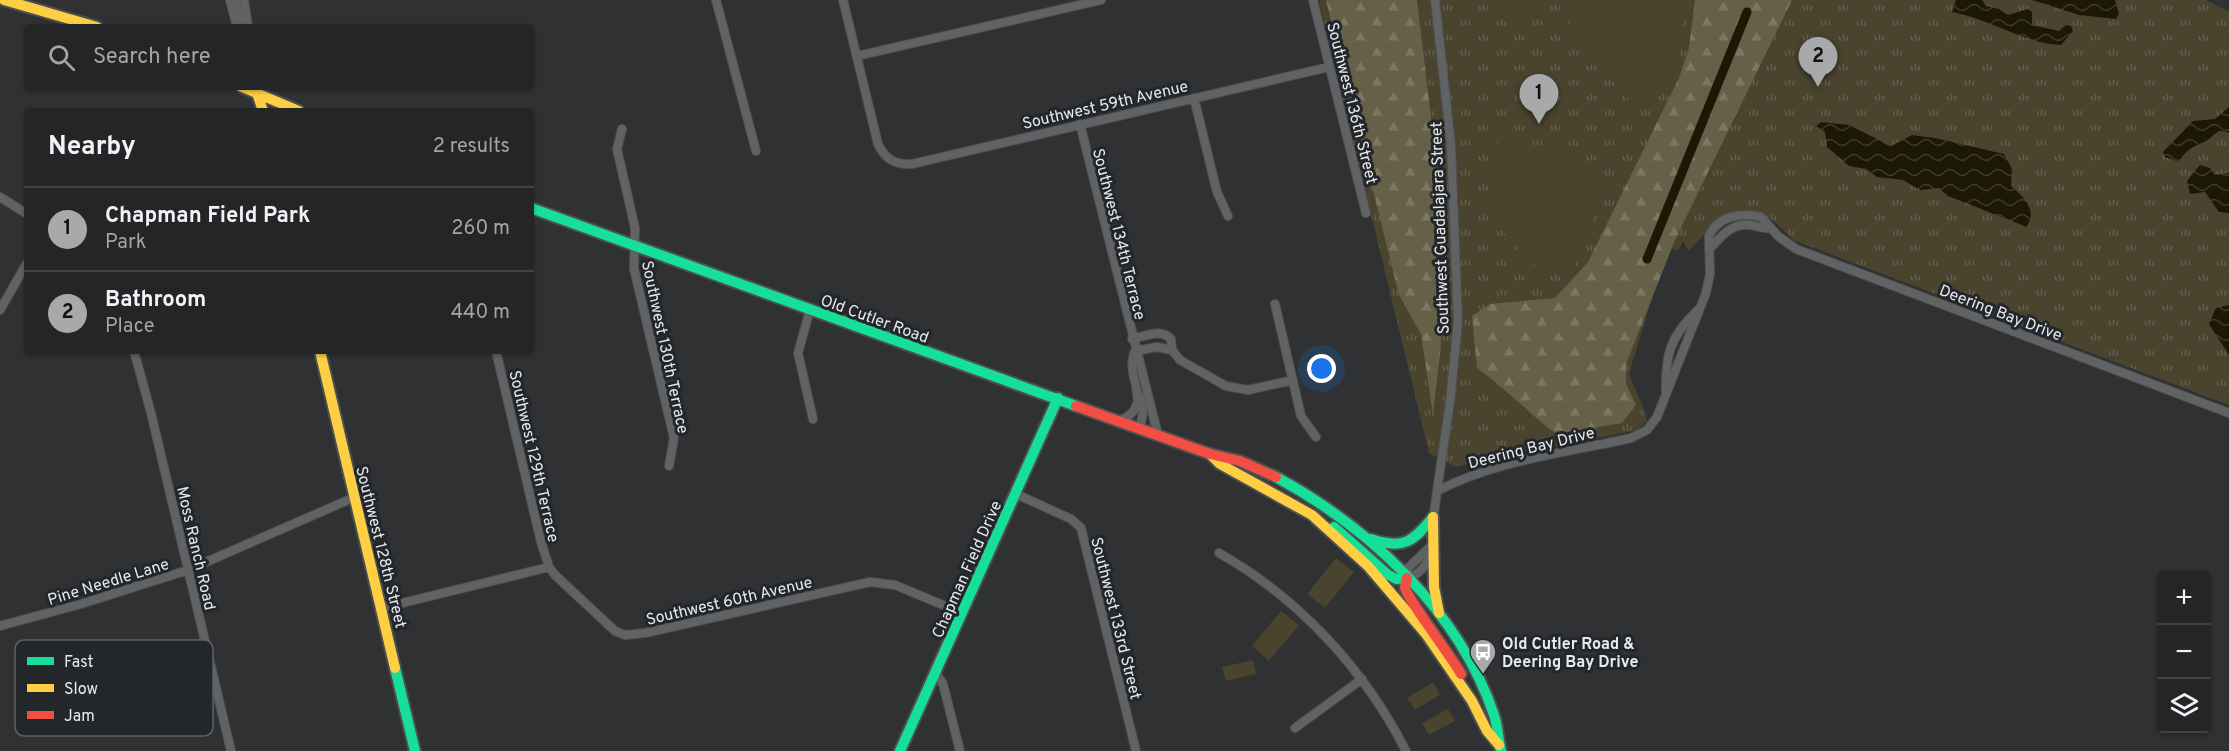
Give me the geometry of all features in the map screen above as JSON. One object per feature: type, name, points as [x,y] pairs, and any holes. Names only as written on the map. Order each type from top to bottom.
[{"type":"main road","points":[[4,0],[87,24]]},
{"type":"main road","points":[[256,90],[262,108]]},
{"type":"main road","points":[[256,90],[293,108]]},
{"type":"main road","name":"Old Cutler Road","points":[[534,209],[635,248],[1210,454],[1224,455],[1240,461],[1288,483],[1327,506],[1369,538],[1407,578]]},
{"type":"main road","name":"Southwest 128th Street","points":[[321,354],[415,751]]},
{"type":"main road","name":"Chapman Field Drive","points":[[900,751],[1058,398]]},
{"type":"main road","name":"Old Cutler Road","points":[[1210,454],[1220,464],[1312,515],[1392,591],[1426,634],[1472,701]]},
{"type":"main road","points":[[1312,515],[1345,535],[1387,574],[1398,579],[1407,578]]},
{"type":"main road","points":[[1369,538],[1385,545],[1404,544],[1418,536],[1433,517]]},
{"type":"main road","points":[[1433,517],[1434,587],[1439,613]]},
{"type":"main road","points":[[1407,578],[1439,613],[1470,662],[1496,719],[1500,748]]},
{"type":"main road","points":[[1407,578],[1406,593],[1449,652],[1487,731],[1500,748]]},
{"type":"street","points":[[230,0],[238,24]]},
{"type":"street","points":[[235,0],[239,24]]},
{"type":"street","points":[[244,0],[248,24]]},
{"type":"street","points":[[716,0],[756,151]]},
{"type":"street","points":[[843,0],[857,56],[1101,0]]},
{"type":"street","name":"Southwest 136th Street","points":[[1313,0],[1366,213]]},
{"type":"street","name":"Southwest Guadalajara Street","points":[[1435,0],[1451,145],[1458,321],[1437,491]]},
{"type":"street","name":"Southwest 59th Avenue","points":[[857,56],[878,144],[888,159],[899,164],[912,164],[1329,67]]},
{"type":"street","points":[[1194,98],[1217,192],[1228,216]]},
{"type":"street","name":"Southwest 134th Terrace","points":[[1080,124],[1135,351],[1140,359],[1158,435]]},
{"type":"street","name":"Southwest 130th Terrace","points":[[621,129],[617,149],[635,228],[634,269],[674,438],[669,466]]},
{"type":"street","points":[[0,196],[24,212]]},
{"type":"street","name":"Deering Bay Drive","points":[[1437,491],[1482,470],[1640,435],[1655,421],[1666,397],[1709,283],[1709,236],[1711,231],[1732,217],[1746,215],[1761,218],[1796,249],[2229,413]]},
{"type":"street","points":[[0,310],[24,268]]},
{"type":"street","points":[[1275,304],[1301,416],[1316,437]]},
{"type":"street","name":"Deering Bay Drive","points":[[1666,397],[1667,358],[1676,334],[1700,308]]},
{"type":"street","points":[[810,310],[798,354],[813,419]]},
{"type":"street","points":[[1132,339],[1154,333],[1165,334],[1171,339],[1172,350]]},
{"type":"street","points":[[1135,351],[1157,347],[1172,350],[1186,364],[1231,387],[1248,390],[1293,380]]},
{"type":"street","name":"Southwest 134th Terrace","points":[[1135,351],[1130,362],[1143,403],[1140,429]]},
{"type":"street","name":"Moss Ranch Road","points":[[135,354],[205,640]]},
{"type":"street","name":"Southwest 129th Terrace","points":[[497,354],[541,542],[549,567]]},
{"type":"street","points":[[1119,421],[1135,412],[1138,393]]},
{"type":"street","points":[[1407,578],[1408,568],[1432,545],[1437,491]]},
{"type":"street","name":"Southwest 133rd Street","points":[[1017,494],[1071,519],[1081,528],[1136,751]]},
{"type":"street","name":"Pine Needle Lane","points":[[0,626],[81,604],[188,570],[355,497]]},
{"type":"street","points":[[1220,553],[1261,579],[1293,605],[1330,642],[1362,679],[1406,751]]},
{"type":"street","points":[[382,608],[549,567]]},
{"type":"street","name":"Southwest 60th Avenue","points":[[549,567],[603,621],[625,635],[645,633],[870,582],[895,585],[963,613]]},
{"type":"street","points":[[936,673],[943,684],[960,751]]},
{"type":"street","name":"Moss Ranch Road","points":[[213,675],[231,751]]},
{"type":"street","points":[[1295,728],[1362,679]]},
{"type":"green space","points":[[1319,0],[1777,0],[1722,143],[1783,0],[2206,0],[2229,12],[2229,405],[1793,240],[1764,215],[1751,211],[1739,211],[1715,225],[1689,251],[1683,241],[1678,251],[1668,247],[1629,373],[1647,421],[1637,430],[1455,467],[1429,453]]},
{"type":"green space","points":[[1326,0],[1417,0],[1440,193],[1441,346],[1433,414],[1421,334],[1399,295]]},
{"type":"green space","points":[[1487,0],[1555,0],[1521,30],[1511,29]]},
{"type":"green space","points":[[1595,0],[1678,0],[1686,38],[1669,81],[1639,111],[1570,32],[1570,22]]},
{"type":"green space","points":[[1695,0],[1792,0],[1675,240],[1626,364],[1626,384],[1636,405],[1622,423],[1556,434],[1477,368],[1472,316],[1490,304],[1555,298],[1588,262],[1679,78],[1689,48]]},
{"type":"green space","points":[[1499,131],[1603,173],[1607,182],[1568,280],[1529,262],[1499,227],[1492,178]]},
{"type":"green space","points":[[1336,558],[1354,572],[1325,608],[1307,594]]},
{"type":"green space","points":[[1281,611],[1299,625],[1269,661],[1252,646]]},
{"type":"green space","points":[[1253,660],[1256,674],[1226,681],[1222,667]]},
{"type":"green space","points":[[1433,682],[1440,695],[1415,710],[1407,698]]},
{"type":"green space","points":[[1448,709],[1455,721],[1429,735],[1422,723]]},
{"type":"water","points":[[1956,0],[1982,0],[1986,6],[1999,9],[2008,15],[2028,9],[2032,12],[2032,25],[2059,31],[2066,25],[2071,26],[2073,31],[2061,45],[2033,40],[1952,12]]},
{"type":"water","points":[[2032,0],[2115,0],[2119,14],[2116,19],[2079,15]]},
{"type":"water","points":[[2229,107],[2229,133],[2218,132],[2189,150],[2179,162],[2165,157],[2163,152],[2193,121],[2215,119]]},
{"type":"water","points":[[1821,122],[1849,125],[1891,146],[1912,135],[2004,154],[2012,169],[2011,186],[2028,204],[2030,221],[2026,227],[1948,196],[1939,188],[1920,190],[1903,180],[1877,177],[1866,169],[1849,166],[1827,147],[1825,132],[1816,126]]},
{"type":"water","points":[[2200,165],[2210,168],[2215,175],[2229,173],[2229,213],[2219,212],[2205,192],[2190,194],[2187,181]]},
{"type":"water","points":[[2229,305],[2229,355],[2209,324],[2216,308]]},
{"type":"waterway","points":[[1647,259],[1747,12]]},
{"type":"traffic: fast","points":[[534,209],[1076,406]]},
{"type":"traffic: fast","points":[[900,751],[1058,398]]},
{"type":"traffic: fast","points":[[1276,477],[1345,521],[1377,547],[1434,607],[1458,641],[1478,677],[1494,715],[1501,751]]},
{"type":"traffic: fast","points":[[1371,539],[1391,544],[1406,541],[1419,533],[1433,517]]},
{"type":"traffic: fast","points":[[1334,527],[1387,574],[1396,579],[1407,578]]},
{"type":"traffic: fast","points":[[395,668],[415,751]]},
{"type":"traffic: slow","points":[[4,0],[87,24]]},
{"type":"traffic: slow","points":[[249,90],[292,108]]},
{"type":"traffic: slow","points":[[257,93],[262,108]]},
{"type":"traffic: slow","points":[[321,354],[395,668]]},
{"type":"traffic: slow","points":[[1210,454],[1220,464],[1312,515],[1368,566],[1426,634],[1472,701],[1487,731],[1499,745]]},
{"type":"traffic: slow","points":[[1433,517],[1434,587],[1439,613]]},
{"type":"traffic: jam","points":[[1076,406],[1210,454],[1240,461],[1276,477]]},
{"type":"traffic: jam","points":[[1407,578],[1405,587],[1407,593],[1461,674]]},
{"type":"place","name":"Bathroom","points":[[1818,87]]},
{"type":"place","name":"Chapman Field Park","points":[[1539,124]]},
{"type":"place","name":"Old Cutler Road & Deering Bay Drive","points":[[1483,675]]}]
